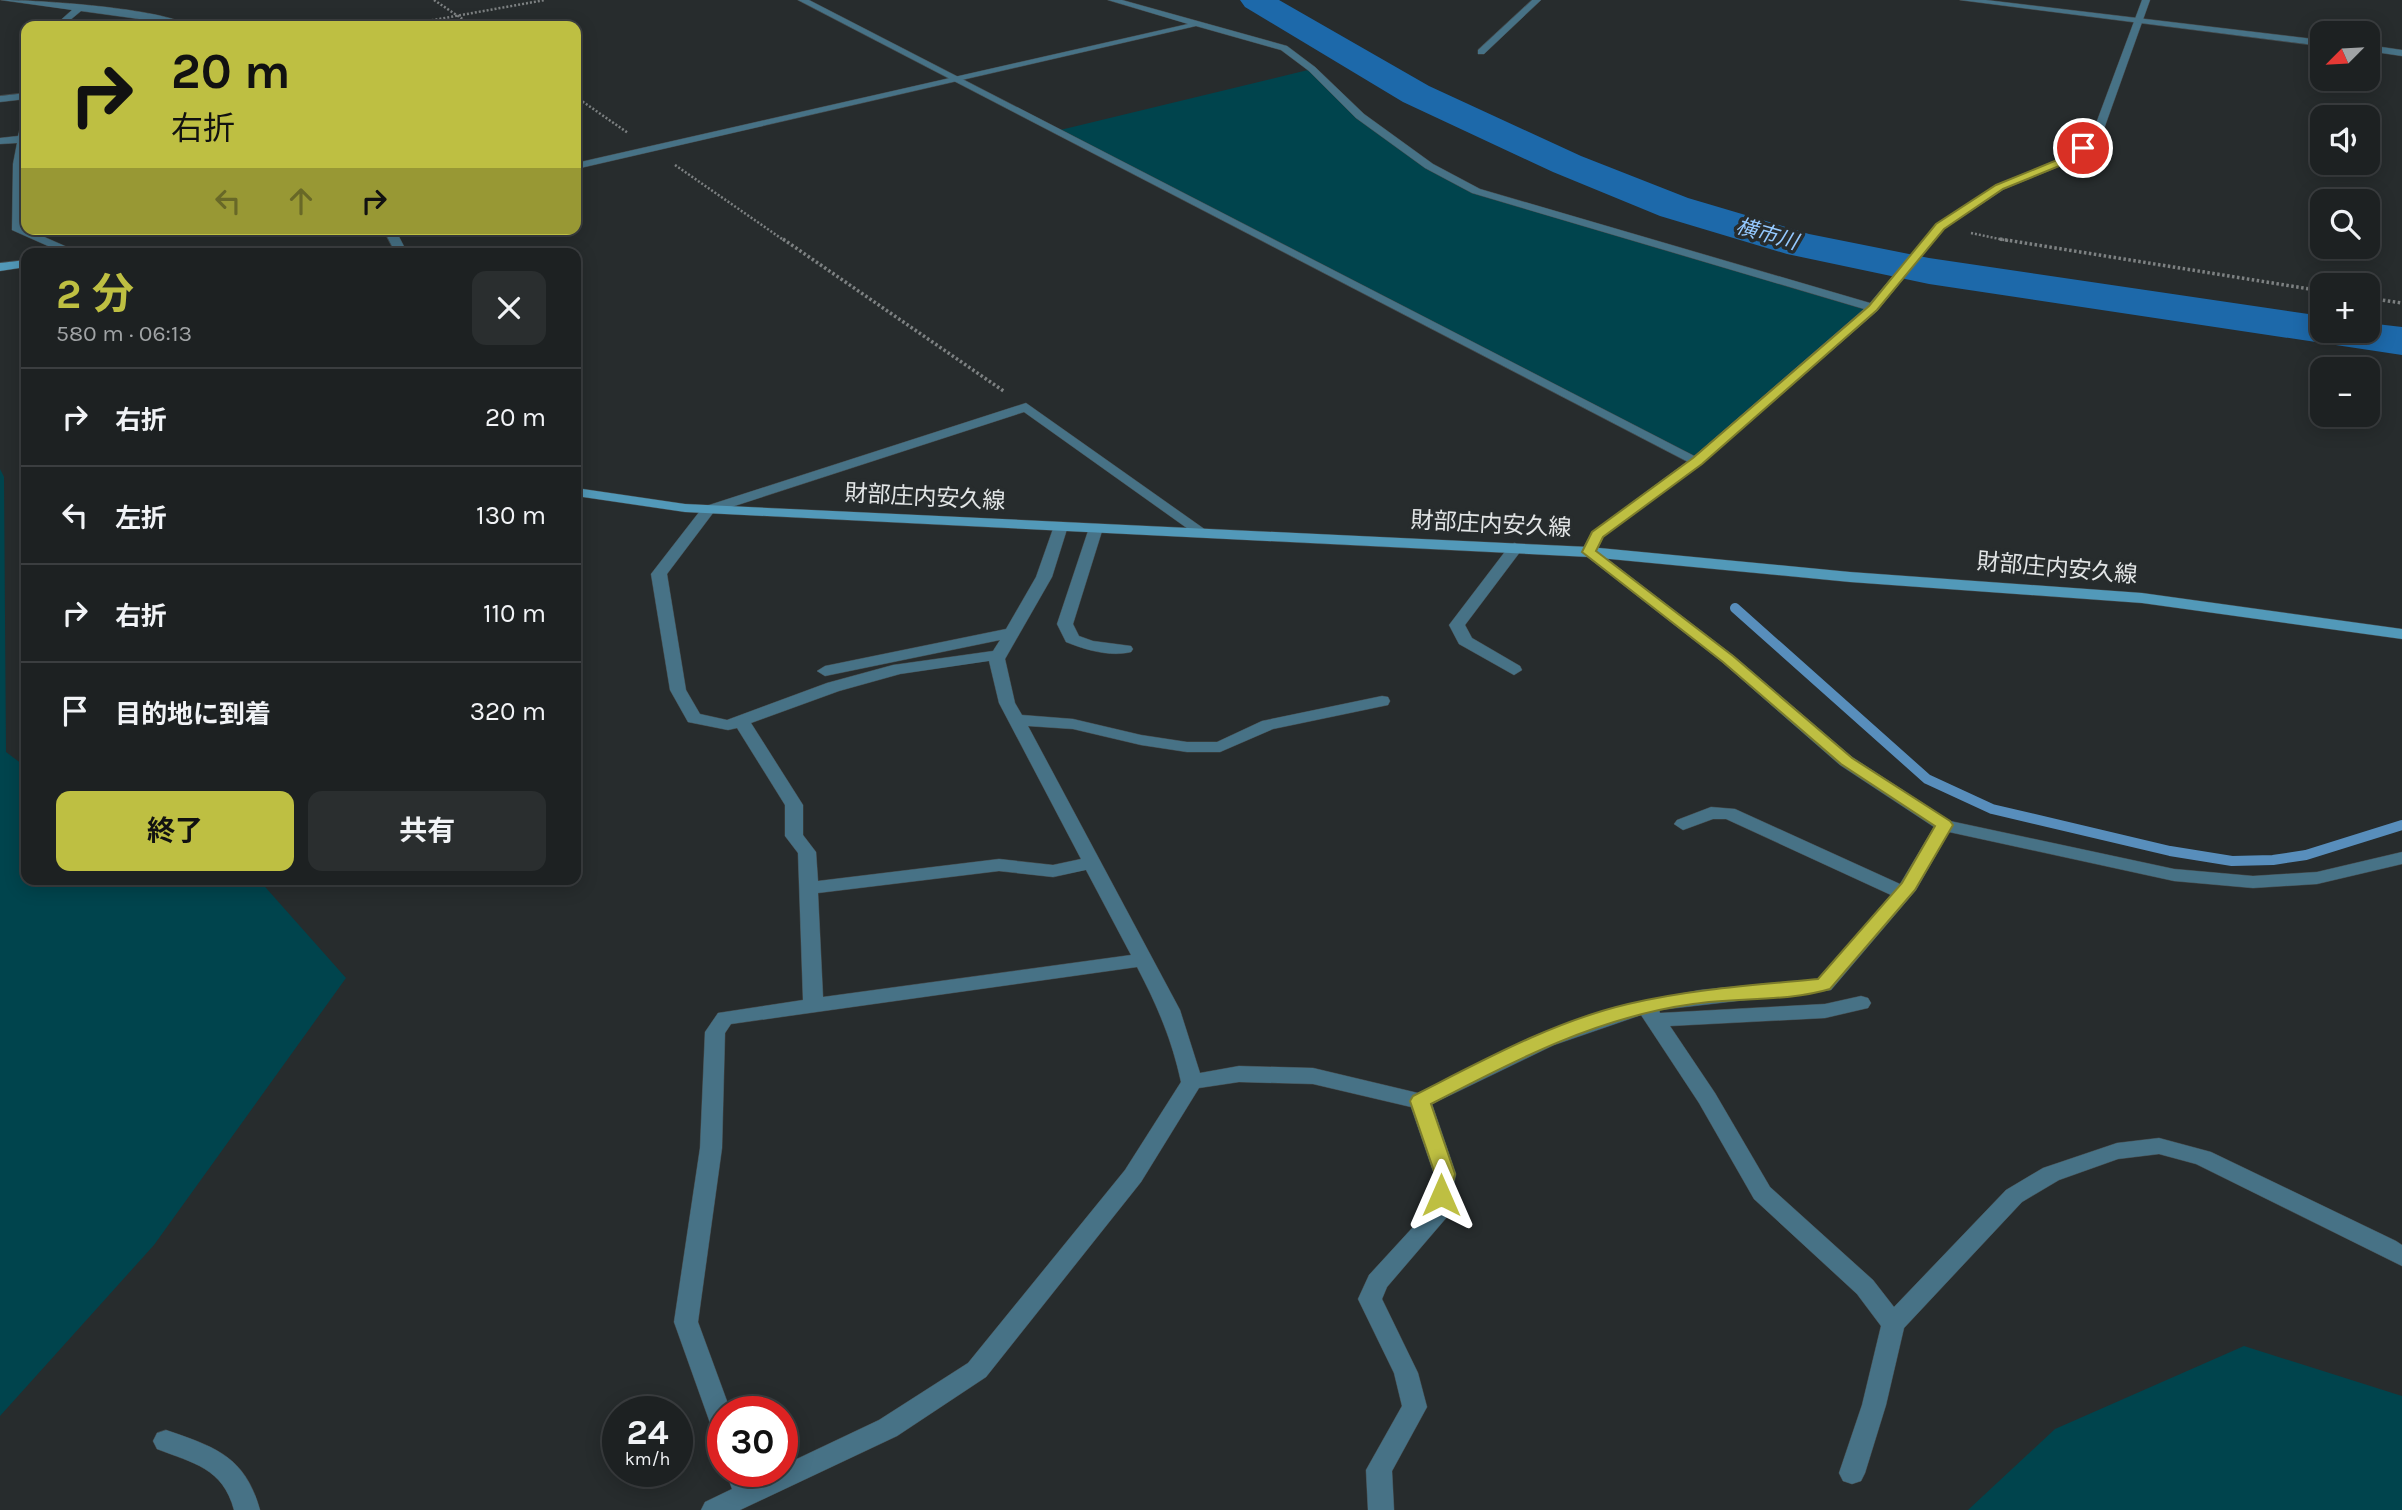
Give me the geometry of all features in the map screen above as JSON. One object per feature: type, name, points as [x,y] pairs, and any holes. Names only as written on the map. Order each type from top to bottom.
[{"type":"main road","points":[[0,267],[21,265]]},
{"type":"main road","name":"財部庄内安久線","points":[[581,493],[623,501],[708,510],[1589,552],[1850,577],[2142,598],[2402,634]]},
{"type":"street","points":[[5,0],[167,21]]},
{"type":"street","points":[[0,6],[45,0]]},
{"type":"street","points":[[802,0],[1697,461]]},
{"type":"street","points":[[1112,0],[1284,48],[1312,69],[1360,116],[1429,166],[1476,191],[1876,304]]},
{"type":"street","points":[[1480,52],[1537,0]]},
{"type":"street","points":[[1964,0],[2310,42]]},
{"type":"street","points":[[2146,0],[2136,21],[2096,138],[2070,158],[2000,187],[1936,230],[1876,304],[1697,461],[1597,535],[1589,552],[1728,659],[1846,761],[1944,825],[2174,876],[2253,882],[2317,878],[2402,858]]},
{"type":"street","points":[[64,21],[77,11]]},
{"type":"street","points":[[581,165],[1195,25]]},
{"type":"street","points":[[2380,50],[2402,53]]},
{"type":"street","points":[[0,99],[21,97]]},
{"type":"street","points":[[0,141],[21,139]]},
{"type":"street","points":[[21,196],[18,230],[21,231]]},
{"type":"street","points":[[30,235],[63,248]]},
{"type":"street","points":[[1000,655],[899,669],[833,687],[728,726],[694,718],[678,691],[659,574],[708,510],[1026,407],[1203,533]]},
{"type":"street","points":[[798,1462],[888,1428],[977,1370],[1133,1176],[1192,1082],[1183,1044],[1170,1010],[1007,703],[997,659],[1044,577],[1061,526]]},
{"type":"street","points":[[1096,528],[1065,624],[1072,639],[1091,646],[1125,649]]},
{"type":"street","points":[[1514,670],[1465,641],[1457,625],[1515,548]]},
{"type":"street","points":[[825,671],[1012,633]]},
{"type":"street","points":[[1017,720],[1073,724],[1187,747],[1220,747],[1268,725],[1382,701]]},
{"type":"street","points":[[740,721],[794,805],[794,836],[807,852],[813,1006]]},
{"type":"street","points":[[1683,824],[1711,813],[1729,813],[1903,893]]},
{"type":"street","points":[[1192,1082],[1239,1074],[1313,1076],[1420,1101],[1532,1043],[1651,1014],[1692,997],[1824,985],[1903,893],[1944,825]]},
{"type":"street","points":[[808,888],[999,865],[1053,871],[1092,863]]},
{"type":"street","points":[[712,1396],[686,1322],[711,1149],[715,1032],[725,1018],[1143,960]]},
{"type":"street","points":[[1651,1014],[1825,1012],[1861,1003]]},
{"type":"street","points":[[1651,1014],[1707,1098],[1762,1193],[1865,1287],[1893,1324]]},
{"type":"street","points":[[1381,1510],[1379,1470],[1415,1407],[1406,1373],[1370,1299],[1377,1282],[1436,1217],[1445,1174],[1420,1101]]},
{"type":"street","points":[[1852,1473],[1874,1405],[1893,1324],[2014,1196],[2051,1174],[2117,1151],[2159,1146],[2203,1158],[2402,1256]]},
{"type":"street","points":[[166,1441],[225,1465],[244,1491],[247,1510]]},
{"type":"street","points":[[714,1510],[739,1487]]},
{"type":"path","points":[[435,0],[466,21]]},
{"type":"path","points":[[429,21],[545,0]]},
{"type":"path","points":[[581,100],[1026,407]]},
{"type":"path","points":[[1936,230],[2310,289]]},
{"type":"path","points":[[2380,300],[2402,303]]},
{"type":"shaded area","points":[[1312,69],[1390,136],[1431,165],[1476,191],[1873,308],[1697,461],[1056,131]]},
{"type":"shaded area","points":[[0,469],[4,477],[6,752],[21,763],[21,885],[263,885],[346,978],[154,1245],[0,1416]]},
{"type":"shaded area","points":[[2244,1346],[2402,1396],[2402,1510],[1968,1510],[2055,1429]]},
{"type":"waterway","name":"横市川","points":[[1256,0],[1416,94],[1567,164],[1674,207],[1802,245],[1929,271],[2310,328]]},
{"type":"waterway","name":"横市川","points":[[2380,338],[2402,341]]},
{"type":"waterway","points":[[1735,608],[1927,779],[1992,809],[2170,851],[2232,861],[2273,860],[2306,855],[2402,825]]},
{"type":"route","points":[[1441,1195],[1445,1174],[1420,1101],[1532,1043],[1627,1010],[1692,997],[1824,985],[1909,886],[1944,825],[1846,761],[1728,659],[1640,594],[1589,552],[1597,535],[1697,461],[1873,308],[1940,226],[2000,187],[2070,158],[2083,148]]}]
